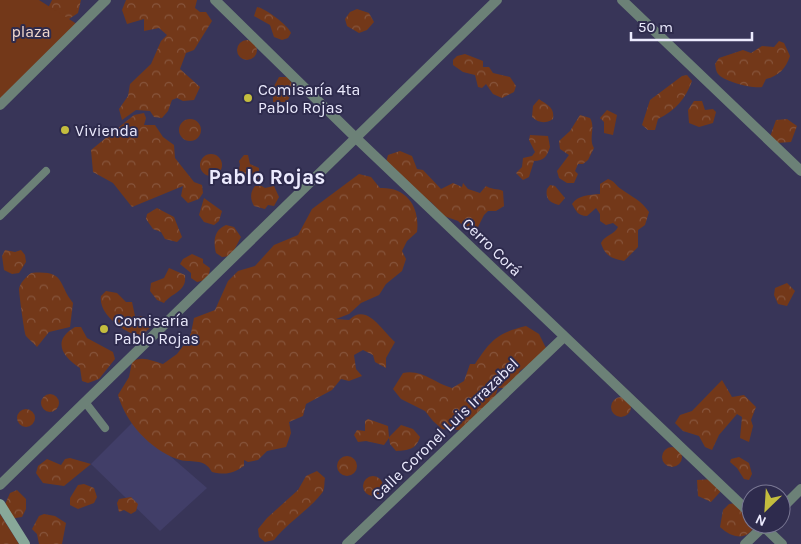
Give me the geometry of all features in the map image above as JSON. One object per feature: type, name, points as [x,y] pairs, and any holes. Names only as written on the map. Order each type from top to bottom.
[{"type":"street","points":[[0,105],[106,0]]},
{"type":"street","name":"Cerro Corá","points":[[214,0],[741,505]]},
{"type":"street","points":[[0,485],[497,0]]},
{"type":"street","points":[[622,0],[801,171]]},
{"type":"street","name":"Calle Coronel Luis Irrazabel","points":[[347,544],[564,337]]},
{"type":"street","points":[[791,499],[801,489]]},
{"type":"street","points":[[0,504],[25,544]]},
{"type":"street","points":[[745,544],[754,534]]},
{"type":"street","points":[[772,534],[782,544]]},
{"type":"lane","points":[[0,216],[46,171]]},
{"type":"lane","points":[[85,402],[105,428]]},
{"type":"shaded area","points":[[132,423],[207,488],[160,531],[91,464]]},
{"type":"green space","name":"plaza","points":[[0,0],[39,0],[80,26],[0,101]]},
{"type":"green space","points":[[52,0],[81,0],[78,13],[69,19],[0,50],[46,12]]},
{"type":"green space","points":[[126,0],[197,0],[195,8],[200,12],[206,12],[212,21],[194,50],[186,53],[180,69],[200,87],[194,100],[183,101],[177,98],[172,100],[168,111],[162,118],[154,117],[150,111],[136,110],[122,120],[119,109],[128,96],[130,84],[151,64],[161,41],[167,35],[159,28],[144,31],[144,19],[127,24],[122,10]]},
{"type":"green space","points":[[257,7],[271,14],[286,26],[291,33],[288,38],[282,40],[274,37],[270,25],[254,16]]},
{"type":"green space","points":[[357,9],[369,13],[374,22],[367,30],[359,33],[347,26],[345,19],[350,12]]},
{"type":"green space","points":[[247,40],[254,43],[257,50],[254,57],[247,60],[240,57],[237,50],[240,43]]},
{"type":"green space","points":[[779,41],[784,43],[790,56],[781,71],[775,76],[766,79],[762,87],[752,87],[733,82],[722,78],[717,73],[715,64],[719,58],[743,50],[751,53],[762,46],[774,47]]},
{"type":"green space","points":[[465,54],[483,61],[483,67],[489,67],[493,73],[510,77],[516,86],[514,92],[502,98],[493,94],[486,84],[482,88],[478,87],[475,75],[463,72],[453,65],[453,60],[457,56]]},
{"type":"green space","points":[[687,75],[692,81],[687,93],[675,108],[658,119],[655,130],[648,130],[642,125],[650,100],[682,76]]},
{"type":"green space","points":[[279,77],[287,77],[295,87],[292,93],[287,93],[290,96],[287,102],[273,102],[273,88]]},
{"type":"green space","points":[[539,99],[552,109],[553,119],[542,122],[532,117],[533,106]]},
{"type":"green space","points":[[694,101],[702,101],[705,110],[713,109],[716,112],[713,123],[699,127],[689,123],[688,110]]},
{"type":"green space","points":[[607,110],[617,115],[613,135],[604,133],[604,122],[600,118]]},
{"type":"green space","points":[[144,113],[146,118],[144,125],[155,125],[163,137],[174,145],[175,158],[194,182],[202,185],[203,193],[199,199],[188,203],[181,196],[183,186],[132,207],[113,183],[93,172],[91,150],[134,115]]},
{"type":"green space","points":[[580,115],[590,118],[592,122],[592,144],[594,148],[588,160],[583,164],[578,164],[575,171],[578,174],[574,183],[567,183],[559,178],[557,171],[569,155],[560,149],[559,141],[570,131]]},
{"type":"green space","points":[[190,119],[198,122],[201,130],[198,138],[190,141],[182,138],[179,130],[182,122]]},
{"type":"green space","points":[[787,119],[797,126],[791,142],[777,143],[770,137],[776,120]]},
{"type":"green space","points":[[530,135],[548,136],[550,147],[545,157],[534,161],[529,177],[523,180],[516,173],[522,167],[523,158],[532,156],[535,152],[529,140]]},
{"type":"green space","points":[[400,151],[412,156],[417,169],[423,170],[441,189],[453,183],[462,187],[463,183],[468,189],[480,193],[486,186],[503,191],[504,206],[496,211],[488,211],[476,231],[470,232],[458,221],[444,216],[431,202],[416,196],[385,166],[388,155]]},
{"type":"green space","points":[[211,154],[219,157],[222,165],[219,173],[211,176],[203,173],[200,165],[203,157]]},
{"type":"green space","points":[[244,155],[248,155],[250,164],[259,168],[259,178],[249,184],[237,175],[240,165],[239,161]]},
{"type":"green space","points":[[359,174],[371,177],[380,188],[398,191],[404,195],[410,200],[416,214],[417,232],[407,241],[402,251],[406,259],[402,271],[386,284],[379,295],[361,303],[349,314],[336,319],[349,320],[356,315],[362,314],[374,320],[395,342],[386,358],[386,368],[375,362],[373,355],[363,350],[354,355],[356,369],[362,376],[349,381],[341,379],[332,390],[306,404],[303,416],[289,422],[291,433],[286,447],[267,451],[258,460],[248,462],[244,460],[244,466],[236,471],[225,474],[212,472],[205,464],[177,459],[158,449],[140,434],[133,425],[118,395],[129,377],[132,362],[143,359],[163,364],[177,354],[191,333],[194,318],[215,310],[228,281],[238,271],[255,266],[274,245],[298,235],[312,209]]},
{"type":"green space","points":[[608,179],[640,202],[649,212],[645,225],[638,230],[638,247],[624,261],[609,256],[604,251],[601,243],[618,227],[613,223],[606,225],[600,221],[600,214],[596,208],[587,216],[584,216],[578,213],[572,204],[581,197],[600,194],[600,184]]},
{"type":"green space","points":[[260,185],[265,188],[274,186],[279,197],[274,206],[268,205],[265,209],[254,206],[251,193],[255,186]]},
{"type":"green space","points":[[550,185],[555,186],[565,198],[559,205],[551,202],[548,198],[547,189]]},
{"type":"green space","points":[[204,198],[222,211],[219,221],[214,225],[204,222],[199,215]]},
{"type":"green space","points":[[157,208],[174,217],[182,237],[177,242],[165,239],[161,232],[153,229],[146,219],[147,214]]},
{"type":"green space","points":[[226,225],[234,227],[241,237],[231,256],[222,257],[216,253],[215,236]]},
{"type":"green space","points":[[5,250],[15,252],[21,250],[25,255],[26,262],[19,273],[12,274],[4,270],[2,256]]},
{"type":"green space","points":[[192,254],[203,259],[203,263],[210,268],[207,278],[197,282],[191,278],[191,273],[180,264],[183,259]]},
{"type":"green space","points":[[169,268],[185,275],[185,281],[182,288],[164,303],[157,300],[150,291],[151,283],[164,278]]},
{"type":"green space","points":[[31,273],[55,276],[59,279],[73,303],[70,327],[49,332],[37,347],[26,336],[19,292],[22,282]]},
{"type":"green space","points":[[787,283],[795,291],[787,306],[778,304],[774,295],[775,288]]},
{"type":"green space","points":[[106,291],[117,293],[126,302],[132,302],[135,316],[142,316],[150,321],[151,327],[140,337],[120,327],[108,316],[101,303],[101,296]]},
{"type":"green space","points":[[526,326],[539,334],[546,348],[543,353],[537,360],[519,372],[519,379],[506,388],[498,388],[492,406],[459,430],[442,429],[425,411],[401,399],[393,389],[403,373],[410,372],[452,388],[464,381],[470,364],[475,364],[491,343],[501,335]]},
{"type":"green space","points":[[75,327],[81,327],[87,338],[113,352],[115,359],[99,379],[88,383],[82,381],[80,368],[69,359],[62,349],[63,338]]},
{"type":"green space","points":[[722,380],[732,397],[744,395],[756,407],[751,420],[753,426],[749,442],[740,438],[742,417],[737,414],[719,435],[712,450],[705,447],[699,436],[683,431],[675,423],[680,415],[692,411]]},
{"type":"green space","points":[[46,394],[54,394],[59,399],[57,410],[46,412],[41,407],[41,399]]},
{"type":"green space","points":[[621,397],[628,400],[631,407],[628,414],[621,417],[614,414],[611,407],[614,400]]},
{"type":"green space","points":[[22,409],[30,409],[35,414],[33,425],[22,427],[17,422],[17,414]]},
{"type":"green space","points":[[368,419],[388,426],[389,437],[401,425],[413,429],[420,437],[414,447],[396,451],[390,444],[389,438],[384,445],[366,441],[358,442],[354,435],[357,430],[365,431],[365,421]]},
{"type":"green space","points":[[672,447],[679,450],[682,457],[679,464],[672,467],[665,464],[662,457],[665,450]]},
{"type":"green space","points":[[347,456],[354,459],[357,466],[354,473],[347,476],[340,473],[337,466],[340,459]]},
{"type":"green space","points":[[739,457],[749,463],[752,474],[749,480],[744,479],[737,468],[730,462],[731,459]]},
{"type":"green space","points":[[70,458],[91,464],[64,486],[43,483],[36,473],[38,466],[47,459],[61,465],[65,459]]},
{"type":"green space","points":[[317,471],[325,478],[322,493],[274,540],[265,542],[259,537],[258,529],[267,518],[298,490],[306,476]]},
{"type":"green space","points":[[373,476],[380,479],[383,486],[380,493],[373,496],[366,493],[363,486],[366,479]]},
{"type":"green space","points":[[714,479],[721,491],[711,502],[698,496],[697,480]]},
{"type":"green space","points":[[84,484],[94,488],[97,497],[94,503],[78,509],[70,505],[70,498],[78,485]]},
{"type":"green space","points":[[17,490],[26,499],[26,509],[22,517],[9,519],[3,509],[10,493]]},
{"type":"green space","points":[[131,497],[138,504],[136,511],[131,514],[124,510],[119,512],[117,503],[119,499]]},
{"type":"green space","points":[[741,502],[741,534],[748,534],[734,536],[720,527],[723,510],[729,504]]},
{"type":"green space","points":[[0,514],[19,544],[0,544]]},
{"type":"green space","points":[[44,514],[55,516],[66,523],[62,544],[39,544],[37,534],[32,529],[39,516]]},
{"type":"place","name":"Comisaría 4ta Pablo Rojas","points":[[248,98]]},
{"type":"place","name":"Vivienda","points":[[65,130]]},
{"type":"place","name":"Comisaría Pablo Rojas","points":[[104,329]]},
{"type":"district","name":"Pablo Rojas","points":[[267,177]]}]
